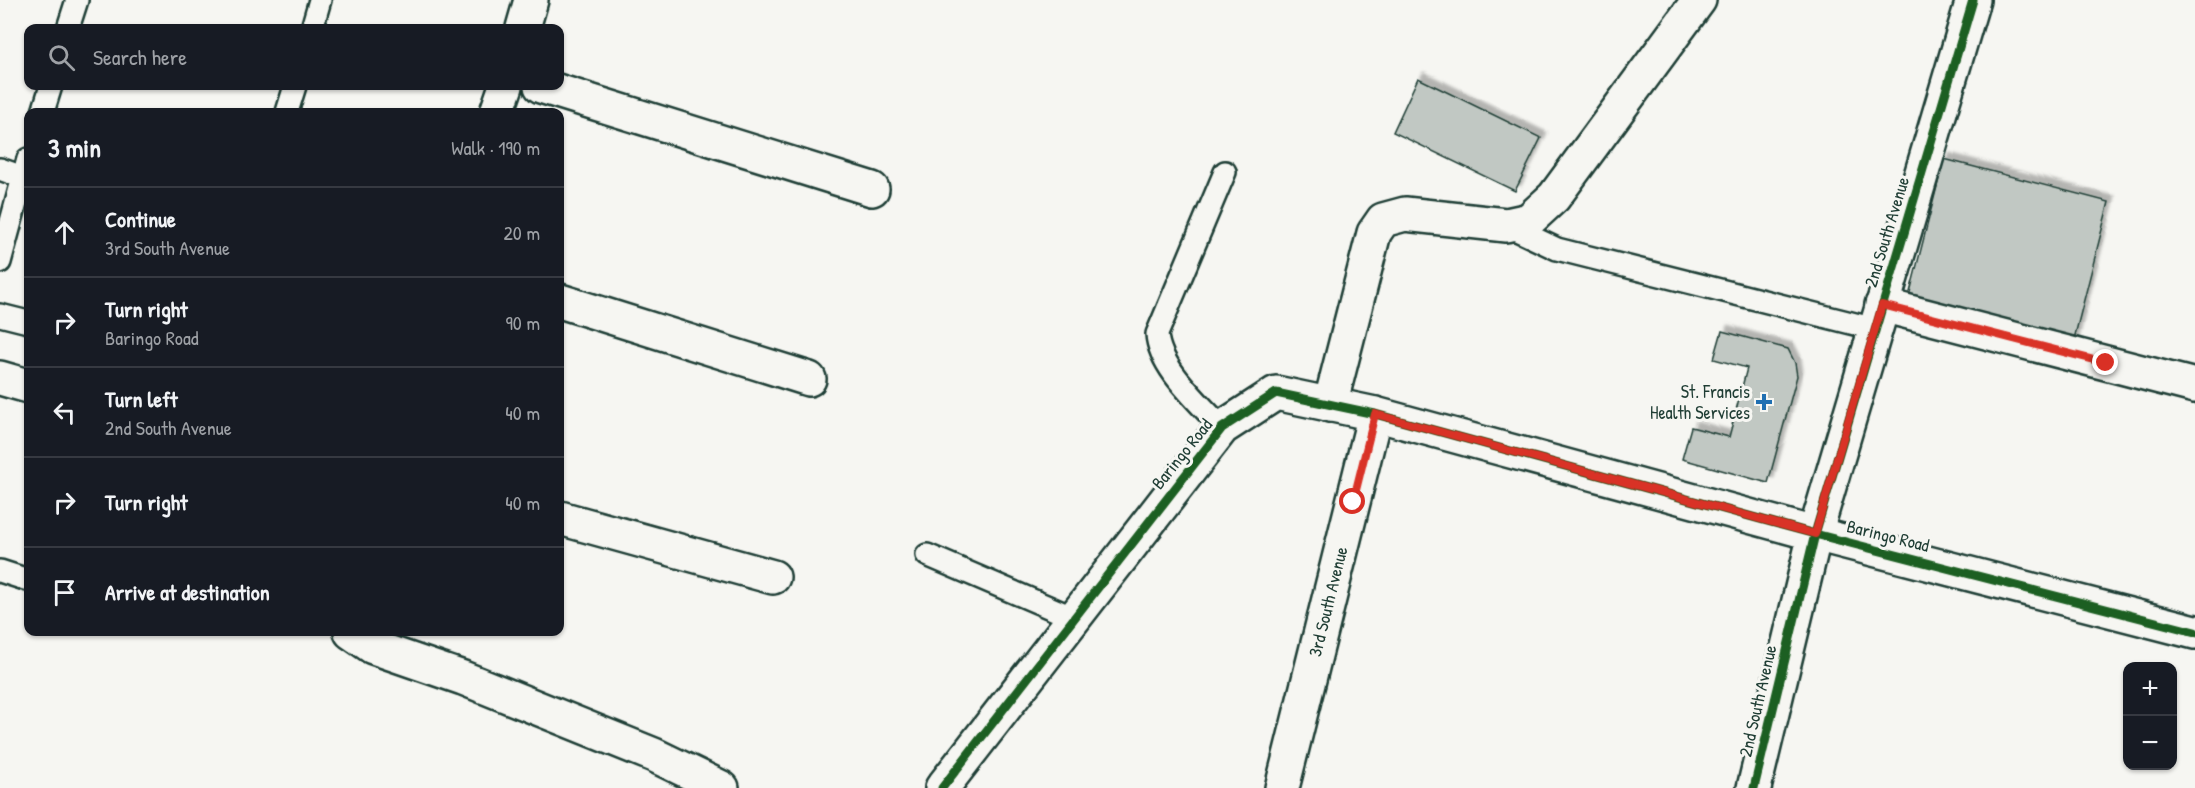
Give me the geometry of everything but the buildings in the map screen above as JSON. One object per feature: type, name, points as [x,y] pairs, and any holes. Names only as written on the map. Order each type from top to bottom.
[{"type":"street","points":[[524,24],[531,0]]},
{"type":"street","points":[[1330,405],[1374,233],[1383,220],[1405,214],[1506,225],[1529,220],[1554,197],[1699,0]]},
{"type":"street","name":"2nd South Avenue","points":[[1754,788],[1815,534],[1973,0]]},
{"type":"street","points":[[498,108],[505,90]]},
{"type":"street","points":[[554,90],[872,189]]},
{"type":"street","points":[[564,302],[809,379]]},
{"type":"street","points":[[1879,317],[2195,386]]},
{"type":"street","name":"Baringo Road","points":[[942,788],[1222,428],[1276,393],[1375,414],[1815,534],[2195,632]]},
{"type":"street","name":"3rd South Avenue","points":[[1282,788],[1375,414]]},
{"type":"street","points":[[564,519],[774,577]]},
{"type":"street","points":[[357,636],[373,647],[463,678],[654,755],[722,788]]},
{"type":"lane","points":[[69,24],[77,0]]},
{"type":"lane","points":[[313,24],[320,0]]},
{"type":"lane","points":[[44,108],[50,90]]},
{"type":"lane","points":[[288,108],[294,90]]},
{"type":"lane","points":[[0,169],[24,172]]},
{"type":"lane","points":[[1222,428],[1165,362],[1158,348],[1157,334],[1224,172]]},
{"type":"lane","points":[[0,262],[24,182]]},
{"type":"lane","points":[[1506,225],[1557,249],[1879,317]]},
{"type":"lane","points":[[0,315],[24,321]]},
{"type":"lane","points":[[927,555],[1074,618]]},
{"type":"lane","points":[[0,571],[24,579]]},
{"type":"cycle path","points":[[1754,788],[1815,534],[1973,0]]},
{"type":"cycle path","points":[[942,788],[1222,428],[1276,393],[1375,414],[1815,534],[2195,632]]},
{"type":"place","name":"St. Francis Health Services","points":[[1764,402]]},
{"type":"route","points":[[1353,502],[1375,414],[1815,534],[1882,305],[2106,363]]}]
